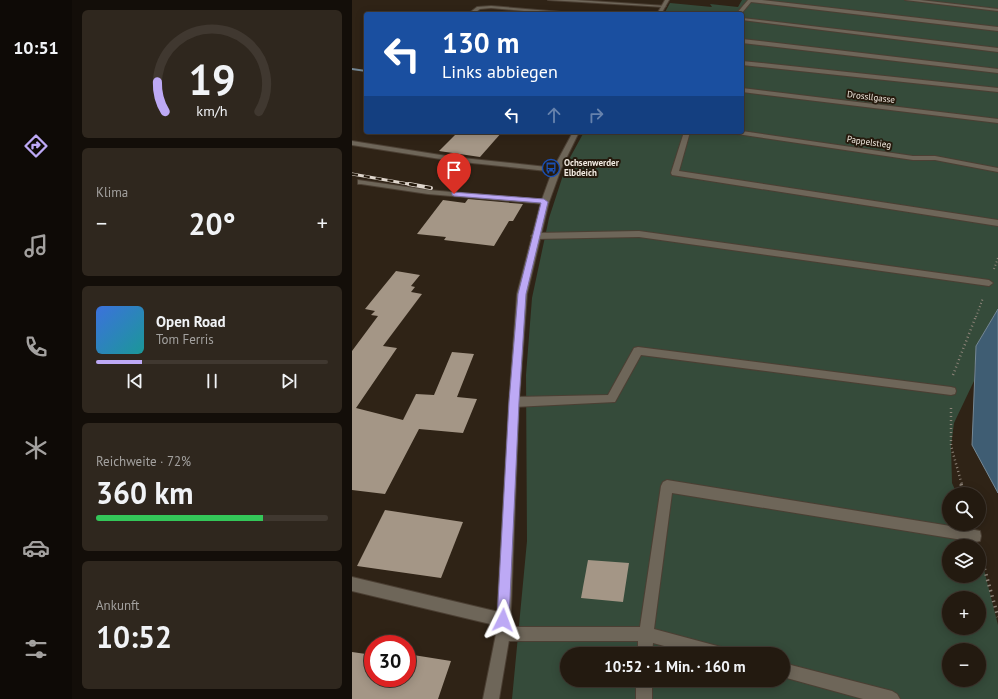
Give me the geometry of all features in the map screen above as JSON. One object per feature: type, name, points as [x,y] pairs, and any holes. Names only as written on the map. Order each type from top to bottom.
[{"type":"street","points":[[550,0],[664,6]]},
{"type":"street","points":[[660,12],[667,0]]},
{"type":"street","points":[[740,12],[750,0],[998,29]]},
{"type":"street","points":[[907,0],[998,10]]},
{"type":"street","points":[[473,12],[479,8],[491,7],[550,12]]},
{"type":"street","points":[[744,19],[998,50]]},
{"type":"street","points":[[744,41],[998,71]]},
{"type":"street","points":[[744,62],[998,90]]},
{"type":"street","name":"Drossllgasse","points":[[744,90],[998,122]]},
{"type":"street","name":"Pappelstieg","points":[[744,133],[913,158],[935,158],[998,170]]},
{"type":"street","points":[[491,699],[503,627],[514,402],[522,294],[544,202],[556,170],[575,134]]},
{"type":"street","points":[[686,134],[675,173],[998,223]]},
{"type":"street","points":[[352,143],[453,159],[556,170]]},
{"type":"street","points":[[362,182],[428,192],[544,202]]},
{"type":"street","points":[[535,236],[639,234],[988,283]]},
{"type":"street","points":[[514,402],[611,399],[638,351],[951,390]]},
{"type":"street","points":[[646,647],[646,634],[667,486],[975,536]]},
{"type":"street","points":[[352,584],[503,627],[646,634],[695,647]]},
{"type":"street","points":[[790,672],[892,699]]},
{"type":"street","points":[[644,687],[644,699]]},
{"type":"path","points":[[962,487],[951,446],[952,380],[998,258]]},
{"type":"path","points":[[986,574],[998,617]]},
{"type":"green space","points":[[742,0],[998,0],[998,309],[976,346],[974,381],[954,423],[951,446],[952,483],[954,487],[942,487],[942,531],[973,531],[975,539],[942,539],[942,583],[986,583],[986,578],[998,625],[998,699],[512,699],[527,541],[526,375],[532,298],[549,218],[567,163],[583,134],[744,134],[744,12],[665,12],[670,3],[712,7],[710,4],[738,7]]},
{"type":"water","points":[[998,309],[998,493],[972,445],[976,346]]},
{"type":"building","points":[[456,134],[500,134],[480,157],[439,151]]},
{"type":"building","points":[[468,199],[523,204],[513,221],[509,221],[494,246],[444,240],[446,237],[417,234],[443,200],[465,203]]},
{"type":"building","points":[[396,271],[420,275],[411,286],[415,287],[411,292],[422,294],[383,346],[397,348],[356,408],[403,420],[416,394],[434,395],[452,352],[474,354],[457,397],[477,399],[463,433],[419,429],[385,494],[352,490],[352,351],[378,316],[371,315],[375,311],[365,309]]},
{"type":"building","points":[[385,510],[463,522],[441,578],[357,566]]},
{"type":"building","points":[[588,560],[629,563],[623,602],[581,598]]},
{"type":"building","points":[[352,652],[364,654],[364,687],[416,687],[416,655],[451,661],[438,699],[352,699]]},
{"type":"waterway","points":[[352,69],[364,71]]},
{"type":"railway","points":[[352,174],[414,185]]},
{"type":"railway","points":[[409,184],[431,188]]},
{"type":"place","name":"Ochsenwerder Elbdeich","points":[[551,168]]},
{"type":"route","points":[[454,194],[544,202],[522,294],[514,402],[503,620]]}]
